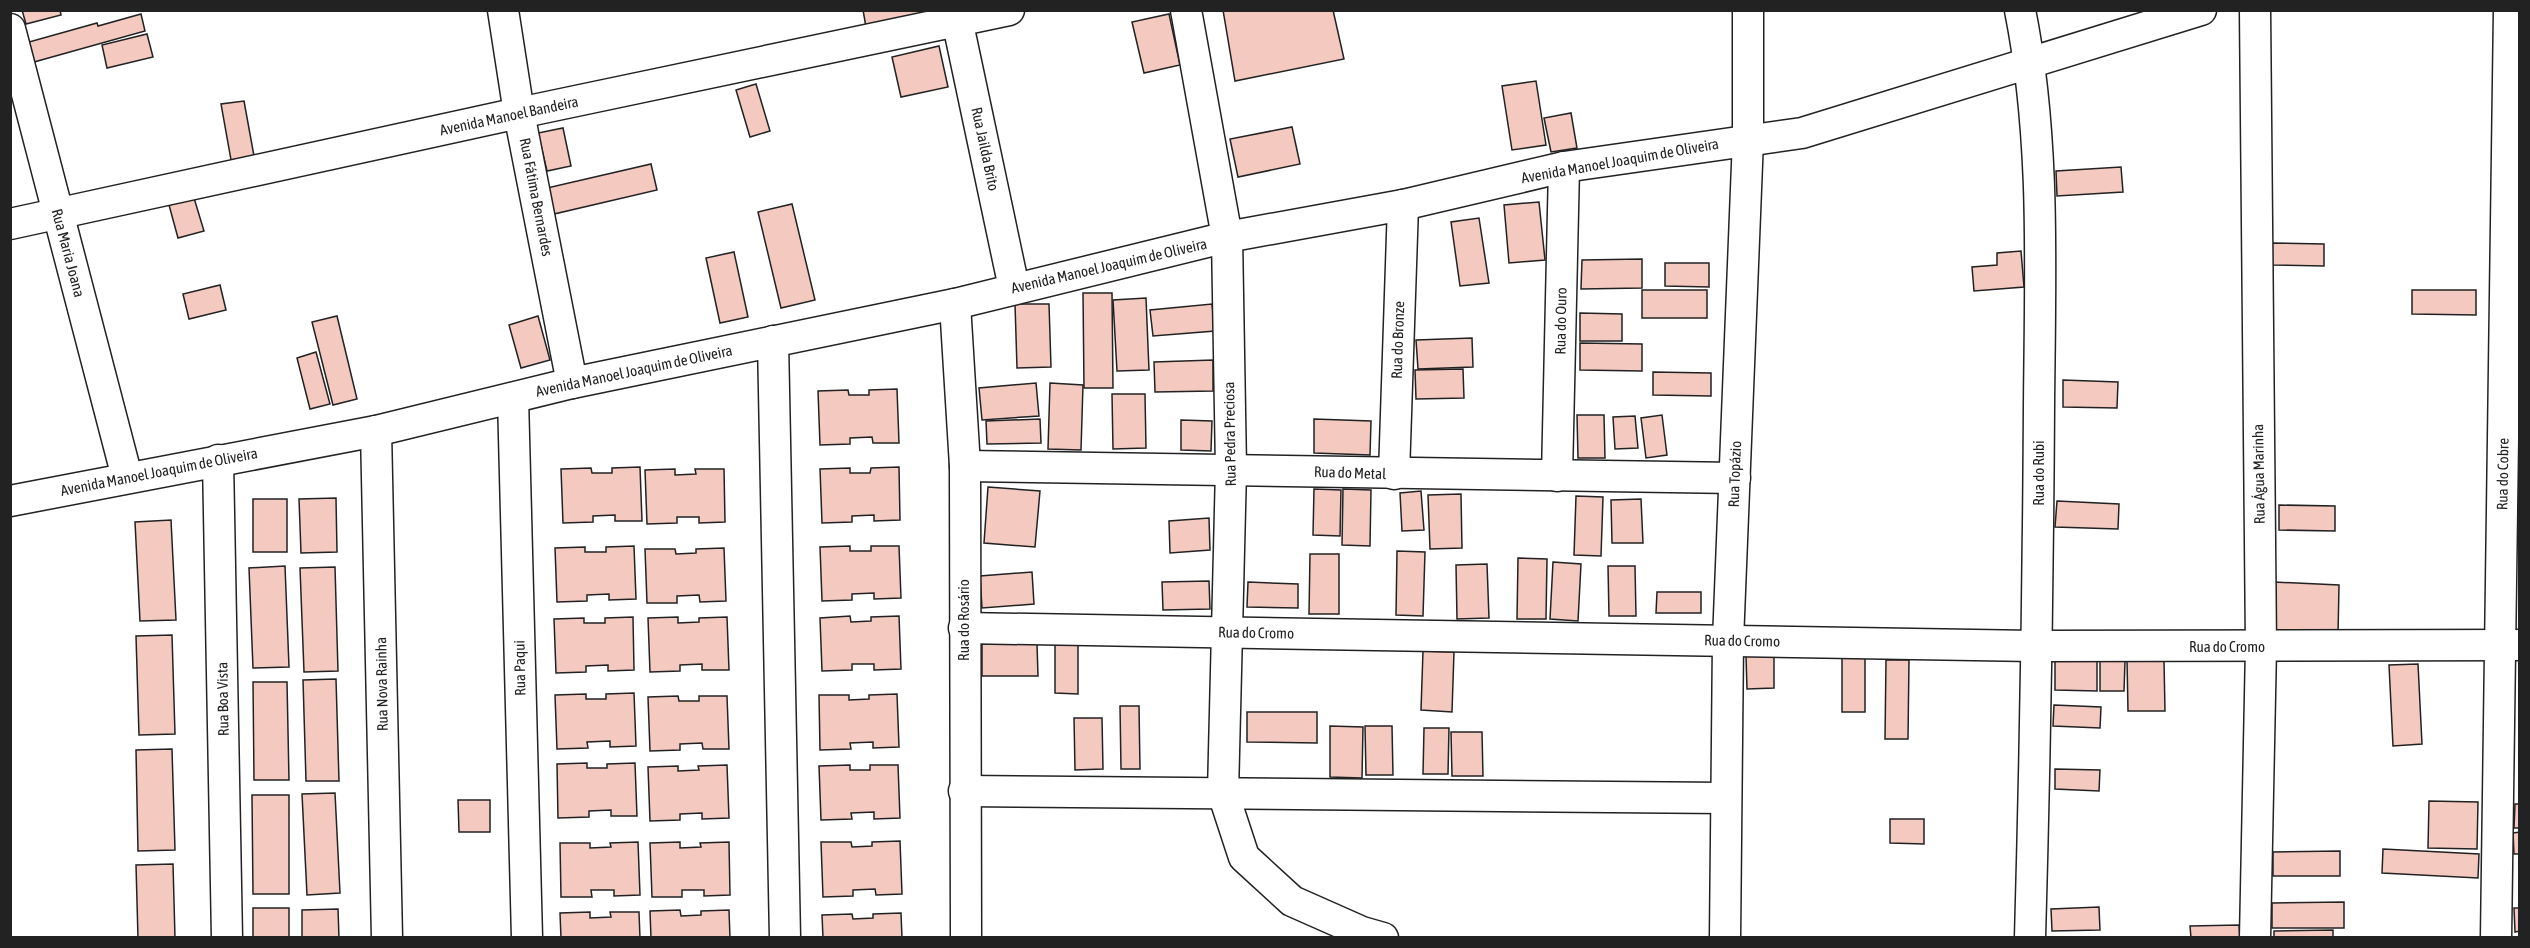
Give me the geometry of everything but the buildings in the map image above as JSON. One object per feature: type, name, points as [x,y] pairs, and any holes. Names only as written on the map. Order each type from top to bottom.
[{"type":"street","name":"Rua Fátima Bernardes","points":[[503,10],[519,113],[572,383]]},
{"type":"street","name":"Avenida Manoel Bandeira","points":[[10,224],[956,16],[1009,10]]},
{"type":"street","name":"Rua Pedra Preciosa","points":[[1186,10],[1227,237],[1231,469],[1223,793],[1244,857],[1292,901],[1369,936]]},
{"type":"street","name":"Rua Topázio","points":[[1725,938],[1728,641],[1748,140],[1748,10]]},
{"type":"street","name":"Rua do Rubi","points":[[2020,10],[2031,64],[2038,167],[2040,302],[2037,646],[2031,938]]},
{"type":"street","name":"Avenida Manoel Joaquim de Oliveira","points":[[10,501],[376,431],[572,383],[955,304],[1227,237],[1402,205],[1564,167],[1802,133],[2200,10]]},
{"type":"street","name":"Rua Água Marinha","points":[[2254,10],[2261,647],[2255,938]]},
{"type":"street","name":"Rua do Cobre","points":[[2496,938],[2510,645],[2509,10]]},
{"type":"street","name":"Rua Jailda Brito","points":[[956,16],[1014,288]]},
{"type":"street","name":"Rua Maria Joana","points":[[10,29],[127,477]]},
{"type":"street","name":"Rua do Ouro","points":[[1557,476],[1564,167]]},
{"type":"street","name":"Rua do Bronze","points":[[1394,474],[1402,205]]},
{"type":"street","name":"Rua do Rosário","points":[[955,304],[965,466],[966,938]]},
{"type":"street","points":[[773,341],[784,938]]},
{"type":"street","name":"Rua Paqui","points":[[513,398],[527,938]]},
{"type":"street","name":"Rua Nova Rainha","points":[[376,431],[387,938]]},
{"type":"street","name":"Rua Boa Vista","points":[[218,460],[227,938]]},
{"type":"street","name":"Rua do Metal","points":[[965,466],[1735,478]]},
{"type":"street","name":"Rua do Cromo","points":[[964,628],[2037,646],[2510,645]]},
{"type":"street","points":[[964,791],[1725,798]]}]
